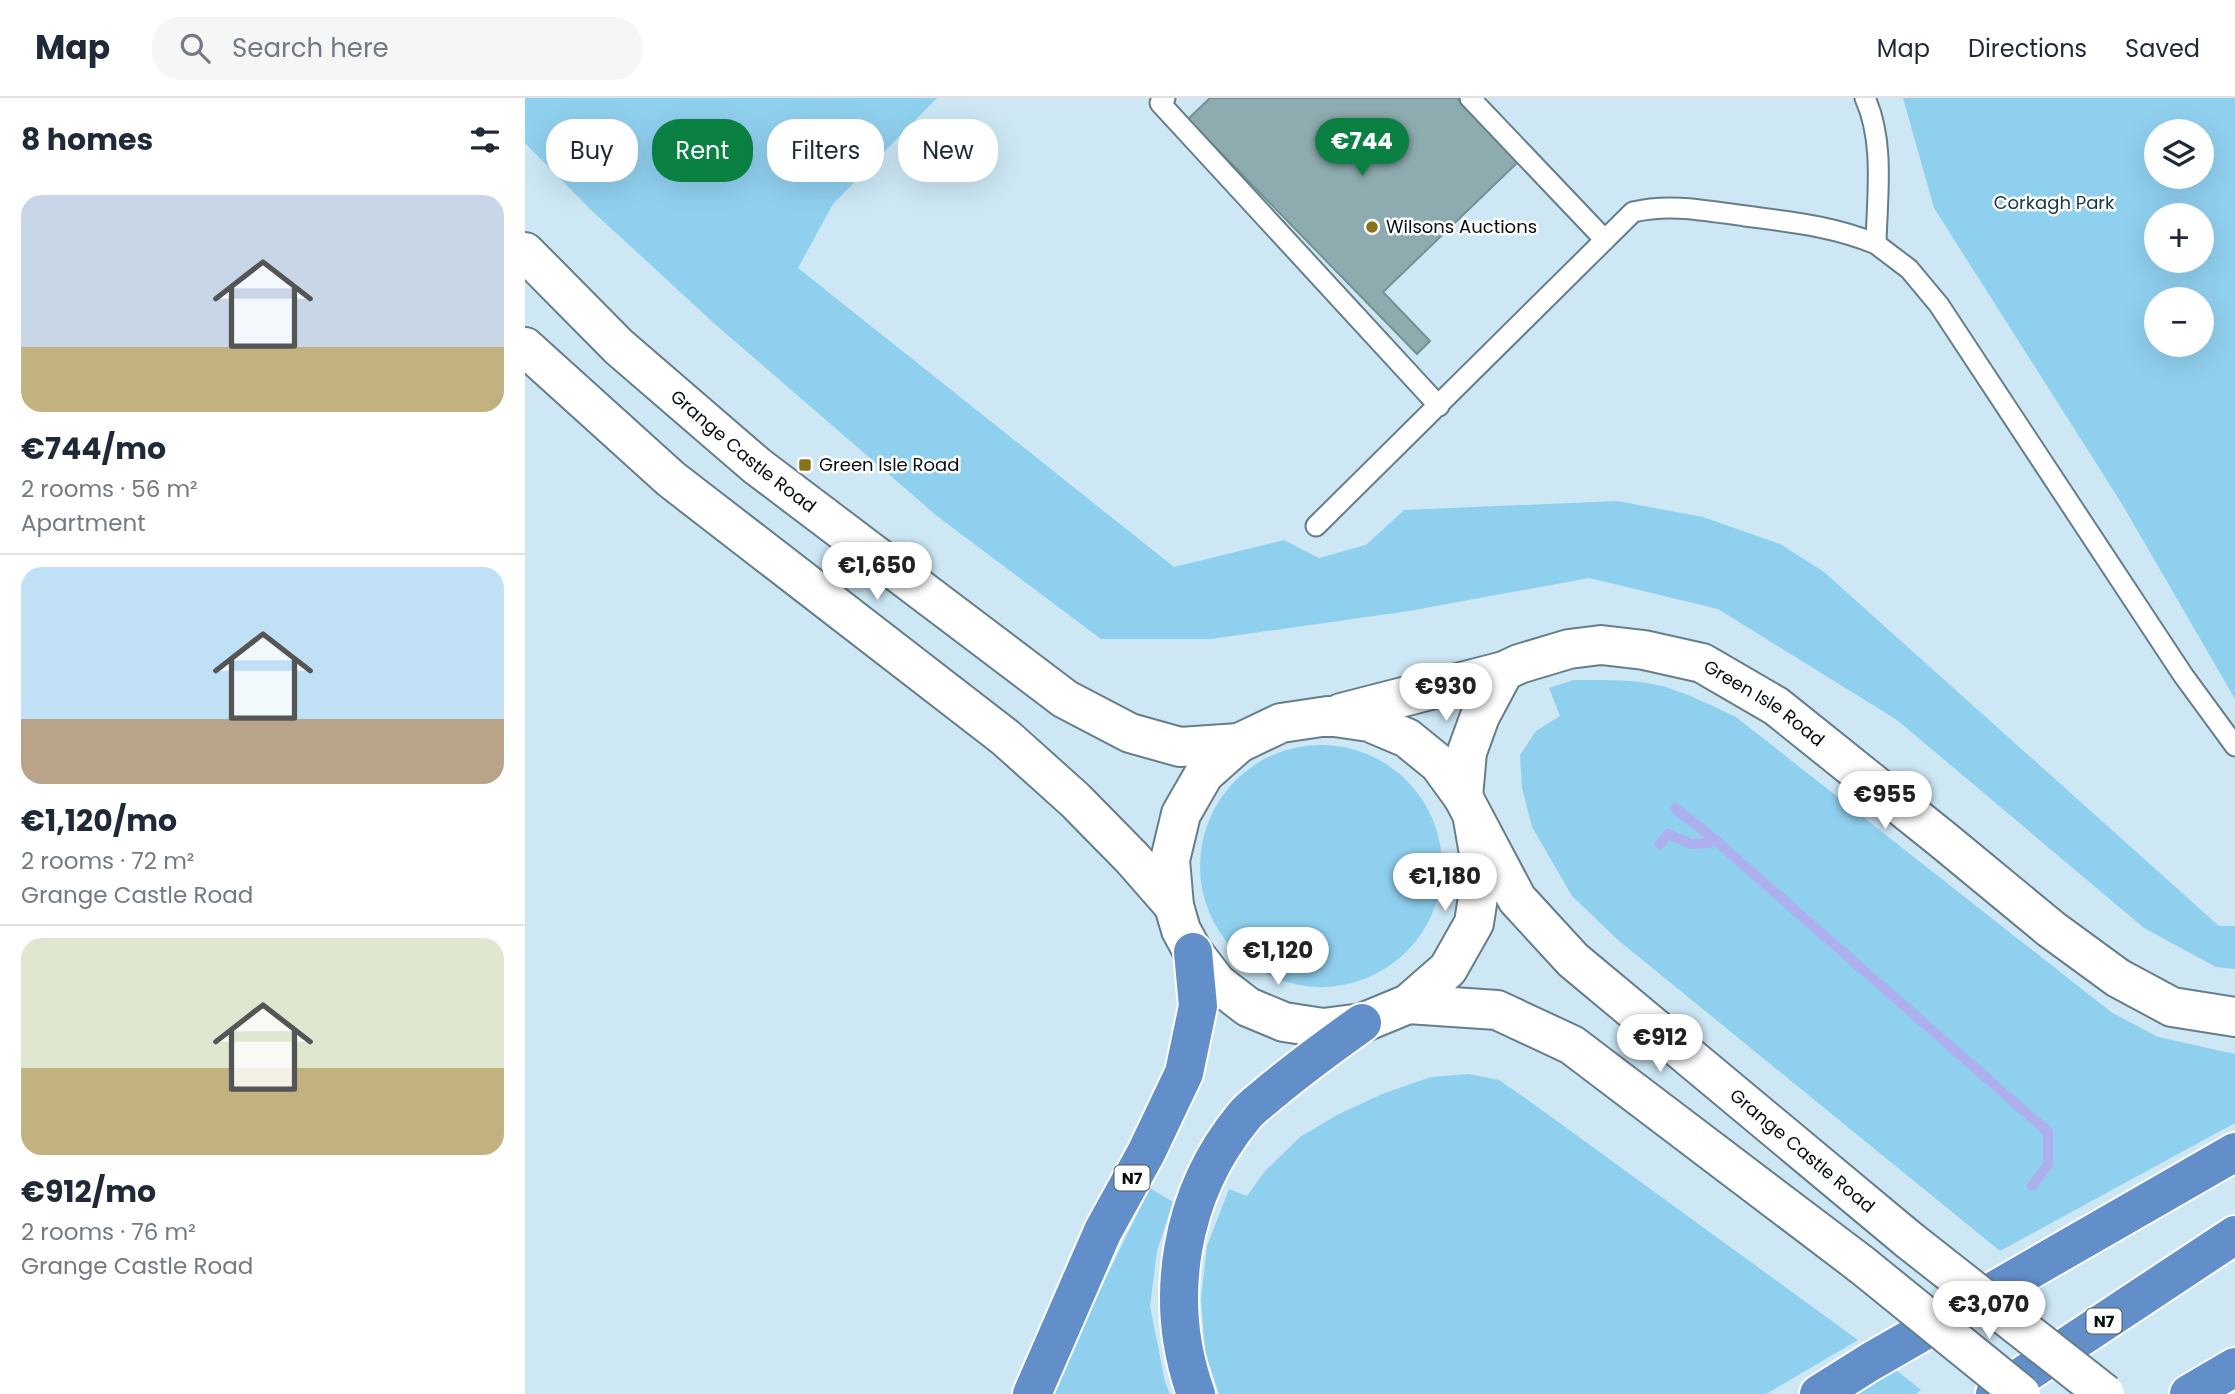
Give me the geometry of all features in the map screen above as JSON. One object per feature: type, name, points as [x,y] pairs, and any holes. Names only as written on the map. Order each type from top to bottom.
[{"type":"highway","name":"N7","points":[[1032,1394],[1103,1231],[1146,1153],[1184,1073],[1198,1006],[1193,952]]},
{"type":"highway","points":[[1196,1394],[1189,1375],[1179,1316],[1179,1270],[1191,1208],[1217,1154],[1245,1114],[1301,1067],[1362,1023]]},
{"type":"highway","points":[[1819,1394],[2235,1152]]},
{"type":"highway","name":"N7","points":[[1995,1394],[2235,1235]]},
{"type":"highway","points":[[2189,1394],[2235,1367]]},
{"type":"main road","name":"Grange Castle Road","points":[[525,252],[619,347],[757,466],[1065,699],[1130,733],[1180,747],[1239,743]]},
{"type":"main road","name":"Grange Castle Road","points":[[525,347],[671,479],[1006,738],[1075,800],[1174,906]]},
{"type":"main road","name":"Green Isle Road","points":[[1328,716],[1504,671],[1569,649],[1601,645],[1644,650],[1702,663],[1776,706],[2050,929],[2118,978],[2172,1007],[2235,1017]]},
{"type":"main road","points":[[1468,808],[1467,752],[1480,716],[1504,671]]},
{"type":"main road","name":"Grange Castle Road","points":[[1468,808],[1482,871],[1473,923],[1448,969],[1408,1004],[1362,1023],[1323,1028],[1284,1022],[1248,1007],[1217,983],[1193,952],[1181,930],[1174,906],[1170,860],[1181,814],[1204,774],[1239,743],[1281,723],[1328,716],[1369,722],[1407,738],[1439,765],[1468,808],[1517,899],[1573,960],[1909,1240],[2105,1394]]},
{"type":"main road","name":"Grange Castle Road","points":[[1408,1004],[1497,1010],[1572,1045],[1862,1265],[2021,1394]]},
{"type":"lane","points":[[1164,98],[1160,103],[1439,406]]},
{"type":"lane","points":[[1470,98],[1605,240]]},
{"type":"lane","points":[[1865,98],[1874,116],[1877,156],[1876,244]]},
{"type":"lane","points":[[1316,526],[1633,212],[1653,207],[1681,207],[1820,226],[1876,244],[1909,269],[1939,306],[2183,674],[2235,746]]},
{"type":"green space","points":[[525,98],[937,98],[916,119],[898,119],[898,138],[884,152],[884,119],[767,119],[767,182],[855,182],[833,204],[798,268],[1174,567],[1284,540],[1319,558],[1366,545],[1404,510],[1617,501],[1703,517],[1780,544],[1824,572],[2219,926],[2235,926],[2235,969],[2216,967],[2144,928],[1897,720],[1718,609],[1589,578],[1409,611],[1211,639],[1101,639],[937,516],[716,325],[563,182],[638,182],[638,119],[546,119],[546,164],[525,143]]},
{"type":"green space","name":"Corkagh Park","points":[[1903,98],[2235,98],[2235,699],[2122,504],[1934,208]]},
{"type":"green space","points":[[1574,680],[1620,680],[1655,684],[1736,717],[2111,1012],[2158,1037],[2235,1054],[2235,1123],[2000,1251],[1618,940],[1572,896],[1532,827],[1522,788],[1520,755],[1536,731],[1560,716],[1549,688]]},
{"type":"green space","points":[[1309,745],[1333,745],[1378,759],[1407,780],[1422,799],[1433,820],[1440,842],[1440,890],[1433,912],[1422,933],[1407,952],[1378,973],[1356,982],[1333,987],[1309,987],[1264,973],[1244,960],[1227,943],[1214,923],[1205,901],[1200,878],[1200,854],[1214,809],[1227,789],[1244,772],[1264,759],[1286,750]]},
{"type":"green space","points":[[1469,1074],[1499,1080],[1858,1340],[1766,1394],[1219,1394],[1205,1352],[1201,1299],[1207,1246],[1229,1189],[1247,1196],[1265,1171],[1300,1137],[1337,1115],[1382,1094],[1431,1077]]},
{"type":"green space","points":[[1150,1188],[1173,1202],[1157,1251],[1150,1306],[1165,1382],[1170,1394],[1053,1394],[1090,1310]]},
{"type":"green space","points":[[1895,1369],[1921,1390],[1916,1394],[1853,1394]]},
{"type":"building","name":"Wilsons Auctions","points":[[1210,98],[1457,98],[1519,161],[1383,292],[1430,341],[1417,354],[1188,119]]},
{"type":"waterway","points":[[1675,808],[1713,838],[2048,1132],[2048,1165],[2032,1186]]},
{"type":"waterway","points":[[1660,844],[1668,834],[1691,844],[1709,843],[1713,838]]},
{"type":"place","name":"Wilsons Auctions","points":[[1372,227]]},
{"type":"place","name":"Green Isle Road","points":[[805,465]]}]
